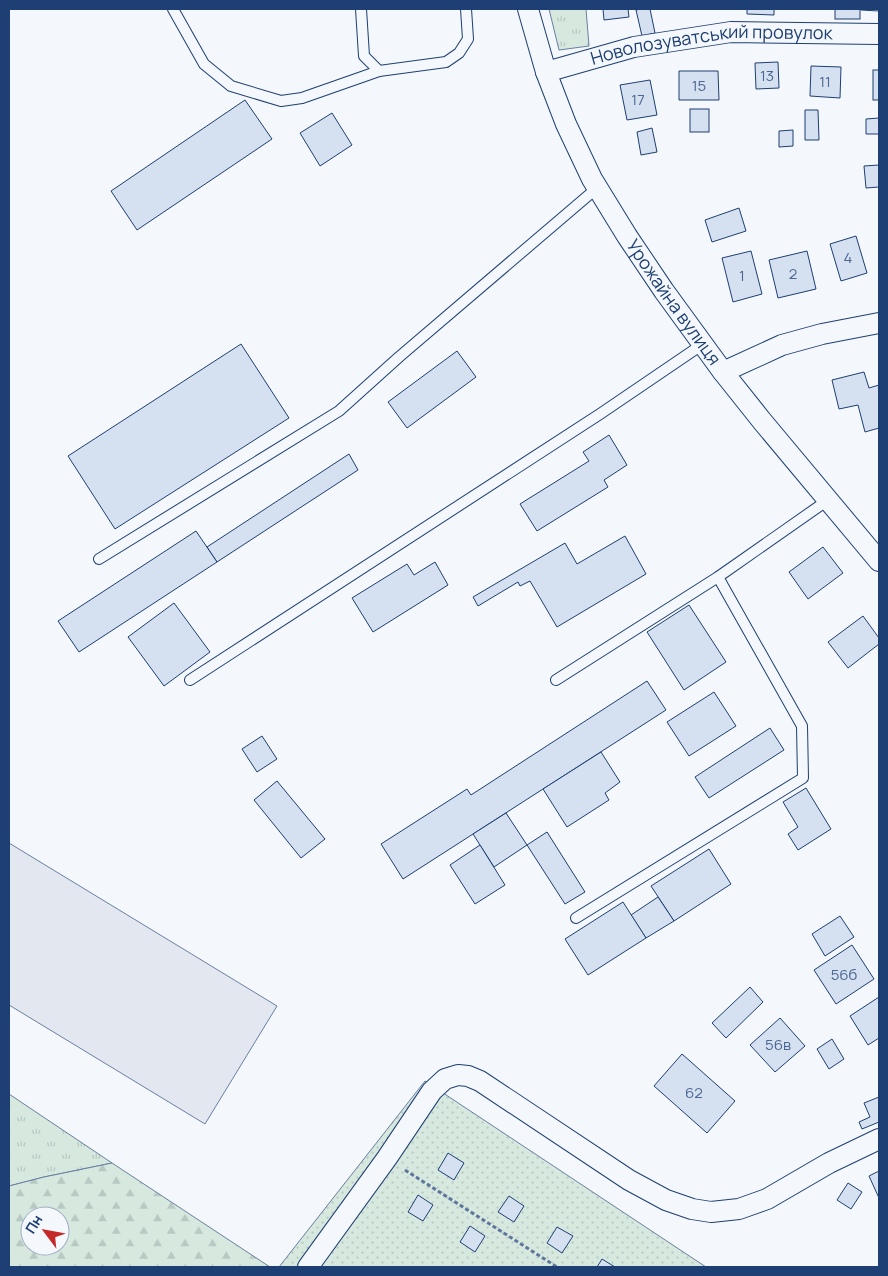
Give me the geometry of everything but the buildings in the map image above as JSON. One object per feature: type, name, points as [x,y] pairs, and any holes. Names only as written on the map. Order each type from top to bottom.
[{"type":"street","name":"Урожайна вулиця","points":[[528,9],[546,72],[566,124],[592,179],[627,236],[723,372],[879,561]]},
{"type":"street","name":"Новолозуватський провулок","points":[[546,72],[634,46],[731,32],[879,34]]},
{"type":"street","points":[[723,372],[782,345],[822,334],[879,323]]},
{"type":"street","points":[[308,1267],[388,1158],[432,1091],[445,1079],[458,1075],[468,1076],[480,1081],[629,1180],[666,1200],[692,1209],[711,1212],[739,1209],[767,1199],[829,1163],[879,1138]]},
{"type":"lane","points":[[173,9],[204,64],[231,86],[280,101],[302,98],[379,71],[446,62],[460,53],[468,39],[466,9]]},
{"type":"lane","points":[[361,9],[364,56],[379,71]]},
{"type":"lane","points":[[99,559],[340,411],[398,357],[597,188]]},
{"type":"lane","points":[[190,680],[600,414],[704,344]]},
{"type":"lane","points":[[556,680],[718,577],[828,500]]},
{"type":"lane","points":[[576,918],[803,778],[802,726],[718,577]]},
{"type":"path","points":[[388,1158],[557,1267]]},
{"type":"green space","points":[[549,9],[586,9],[589,46],[559,50]]},
{"type":"green space","points":[[425,1081],[706,1267],[279,1267]]},
{"type":"green space","points":[[9,1094],[112,1163],[9,1186]]},
{"type":"green space","points":[[112,1163],[270,1267],[9,1267],[9,1186]]},
{"type":"shaded area","points":[[9,843],[277,1006],[205,1124],[9,1005]]}]
